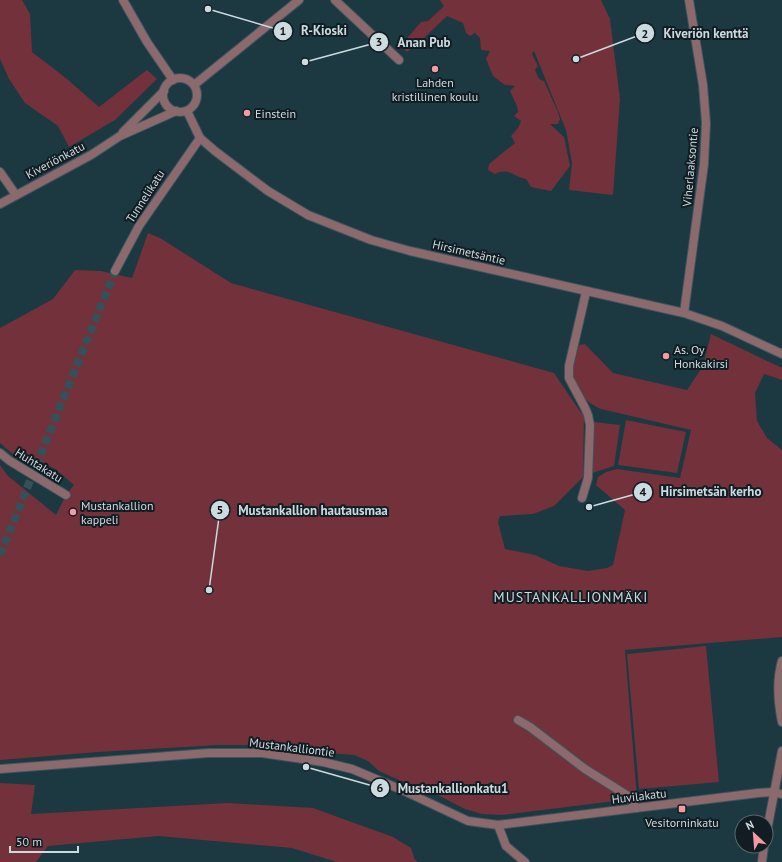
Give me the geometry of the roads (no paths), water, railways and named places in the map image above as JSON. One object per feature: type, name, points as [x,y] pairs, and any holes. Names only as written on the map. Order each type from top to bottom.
[{"type":"street","points":[[123,0],[146,42],[173,80]]},
{"type":"street","points":[[194,85],[299,0]]},
{"type":"street","points":[[335,0],[399,60]]},
{"type":"street","name":"Viherlaaksontie","points":[[684,313],[704,164],[706,123],[703,85],[690,0]]},
{"type":"street","points":[[178,78],[184,79],[190,81],[194,85],[197,99],[192,108],[187,111],[176,112],[167,105],[164,91],[173,80],[178,78]]},
{"type":"street","name":"Kiveriönkatu","points":[[120,136],[164,91]]},
{"type":"street","name":"Hirsimetsäntie","points":[[187,111],[200,138],[268,191],[308,214],[371,240],[410,251],[684,313],[722,326],[782,354]]},
{"type":"street","name":"Kiveriönkatu","points":[[0,204],[90,155],[120,136],[176,112]]},
{"type":"street","name":"Tunnelikatu","points":[[115,271],[139,226],[200,138]]},
{"type":"street","points":[[0,172],[16,195]]},
{"type":"street","points":[[582,498],[588,478],[590,425],[585,408],[569,378],[569,366],[586,292]]},
{"type":"street","name":"Huhtakatu","points":[[0,453],[10,462],[66,495]]},
{"type":"street","points":[[782,661],[778,677],[778,702],[782,722]]},
{"type":"street","points":[[518,720],[530,727],[585,769],[628,796],[636,808]]},
{"type":"street","points":[[770,814],[782,750]]},
{"type":"street","name":"Mustankalliontie","points":[[0,769],[208,753],[262,753],[323,762],[352,769],[402,790],[468,821],[498,825]]},
{"type":"street","name":"Huvilakatu","points":[[498,825],[773,792],[782,794]]},
{"type":"street","points":[[498,825],[506,846],[525,862]]},
{"type":"tunnel","points":[[0,555],[115,271]]},
{"type":"place","name":"R-Kioski","points":[[208,9]]},
{"type":"place","name":"Kiveriön kenttä","points":[[576,59]]},
{"type":"place","name":"Anan Pub","points":[[305,62]]},
{"type":"place","name":"Lahden kristillinen koulu","points":[[435,69]]},
{"type":"place","name":"Einstein","points":[[247,113]]},
{"type":"place","name":"As. Oy Honkakirsi","points":[[666,356]]},
{"type":"place","name":"Hirsimetsän kerho","points":[[589,507]]},
{"type":"place","name":"Mustankallion kappeli","points":[[73,512]]},
{"type":"place","name":"Mustankallion hautausmaa","points":[[209,590]]},
{"type":"place","name":"Mustankallionkatu1","points":[[306,767]]},
{"type":"place","name":"Vesitorninkatu","points":[[682,809]]},
{"type":"district","name":"MUSTANKALLIONMÄKI","points":[[571,597]]}]
